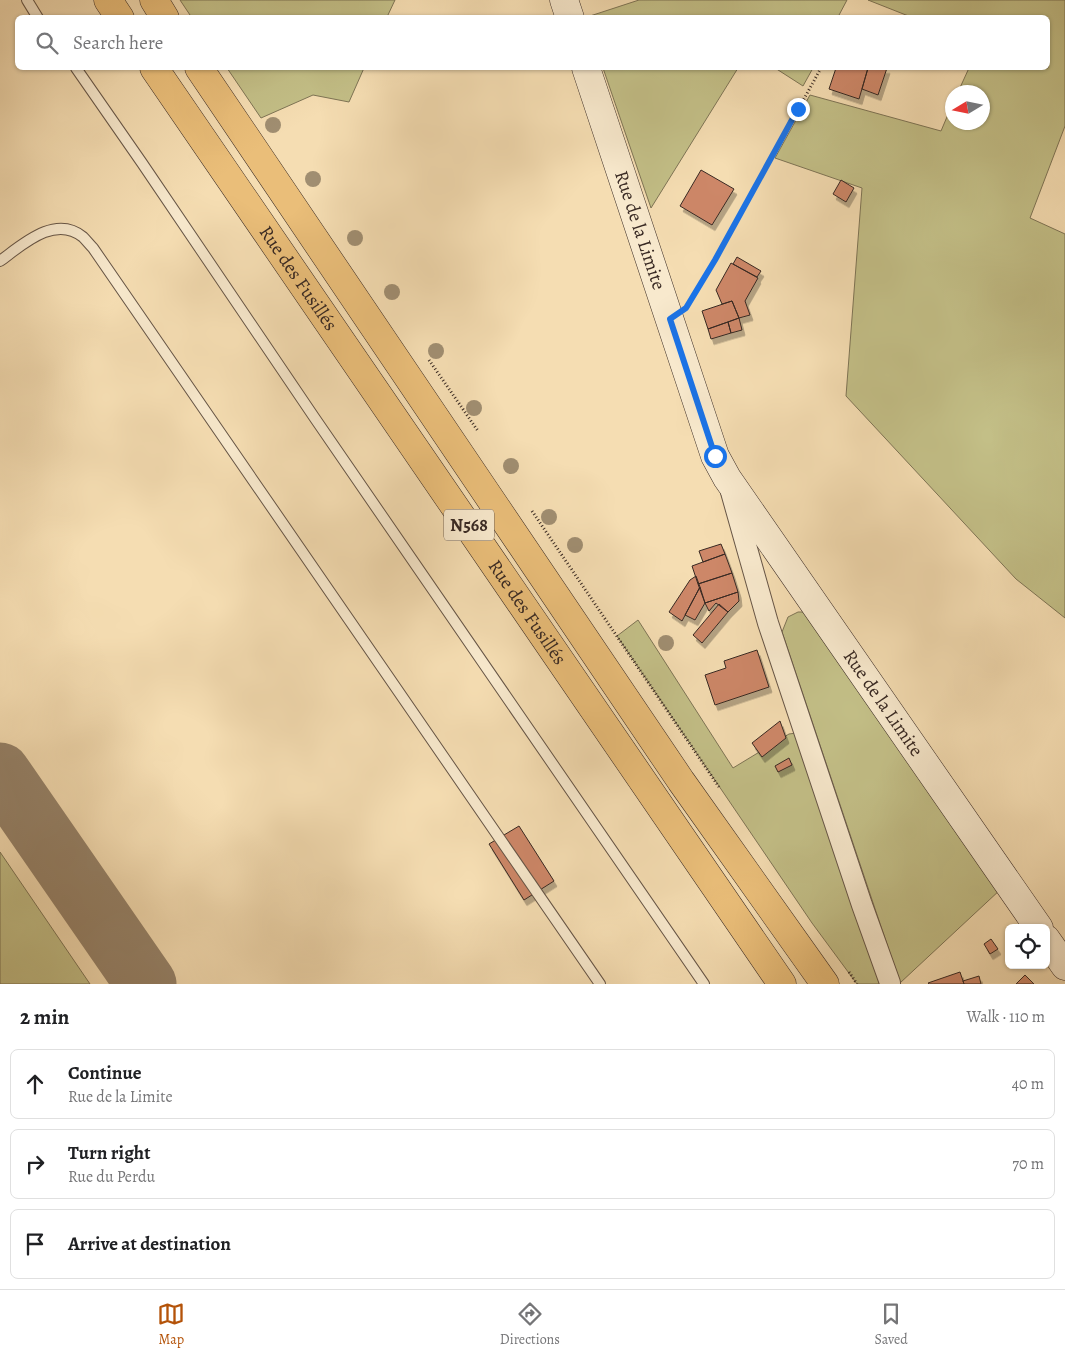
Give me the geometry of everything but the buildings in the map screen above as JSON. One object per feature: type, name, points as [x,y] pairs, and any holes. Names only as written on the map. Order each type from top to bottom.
[{"type":"highway","points":[[108,0],[118,15]]},
{"type":"highway","points":[[154,0],[164,15]]},
{"type":"highway","name":"Rue des Fusillés","points":[[155,70],[782,984]]},
{"type":"highway","name":"Rue des Fusillés","points":[[200,70],[681,781],[825,984]]},
{"type":"street","points":[[564,0],[569,15]]},
{"type":"street","name":"Rue de la Limite","points":[[587,70],[715,456],[727,478],[1036,924]]},
{"type":"street","name":"Rue de la Limite","points":[[727,478],[768,623],[862,905],[891,983]]},
{"type":"street","points":[[1050,945],[1065,966]]},
{"type":"lane","points":[[27,0],[36,15]]},
{"type":"lane","points":[[77,70],[704,984]]},
{"type":"lane","points":[[0,261],[36,236],[53,229],[68,230],[82,236],[93,248],[600,984]]},
{"type":"path","points":[[670,319],[686,308],[715,260],[820,70]]},
{"type":"shaded area","points":[[180,0],[395,0],[388,15],[190,15]]},
{"type":"shaded area","points":[[639,0],[847,0],[839,15],[593,15]]},
{"type":"shaded area","points":[[868,0],[1065,0],[1065,126],[1030,218],[1065,234],[1065,618],[1016,579],[846,396],[862,188],[775,158],[810,95],[941,131],[945,122],[945,130],[990,130],[990,85],[961,85],[968,70],[1050,70],[1050,15],[906,15]]},
{"type":"shaded area","points":[[228,70],[363,70],[349,102],[313,95],[261,118]]},
{"type":"shaded area","points":[[604,70],[737,70],[651,208]]},
{"type":"shaded area","points":[[778,70],[812,70],[803,86]]},
{"type":"shaded area","points":[[798,612],[813,612],[1001,889],[900,983],[782,632],[788,617]]},
{"type":"shaded area","points":[[638,620],[733,768],[789,734],[804,732],[890,984],[857,984],[812,923],[617,636]]},
{"type":"shaded area","points":[[0,852],[90,984],[0,984]]},
{"type":"taxiway","points":[[0,773],[146,984]]},
{"type":"route","points":[[715,456],[670,319],[686,308],[715,260],[798,109]]}]
